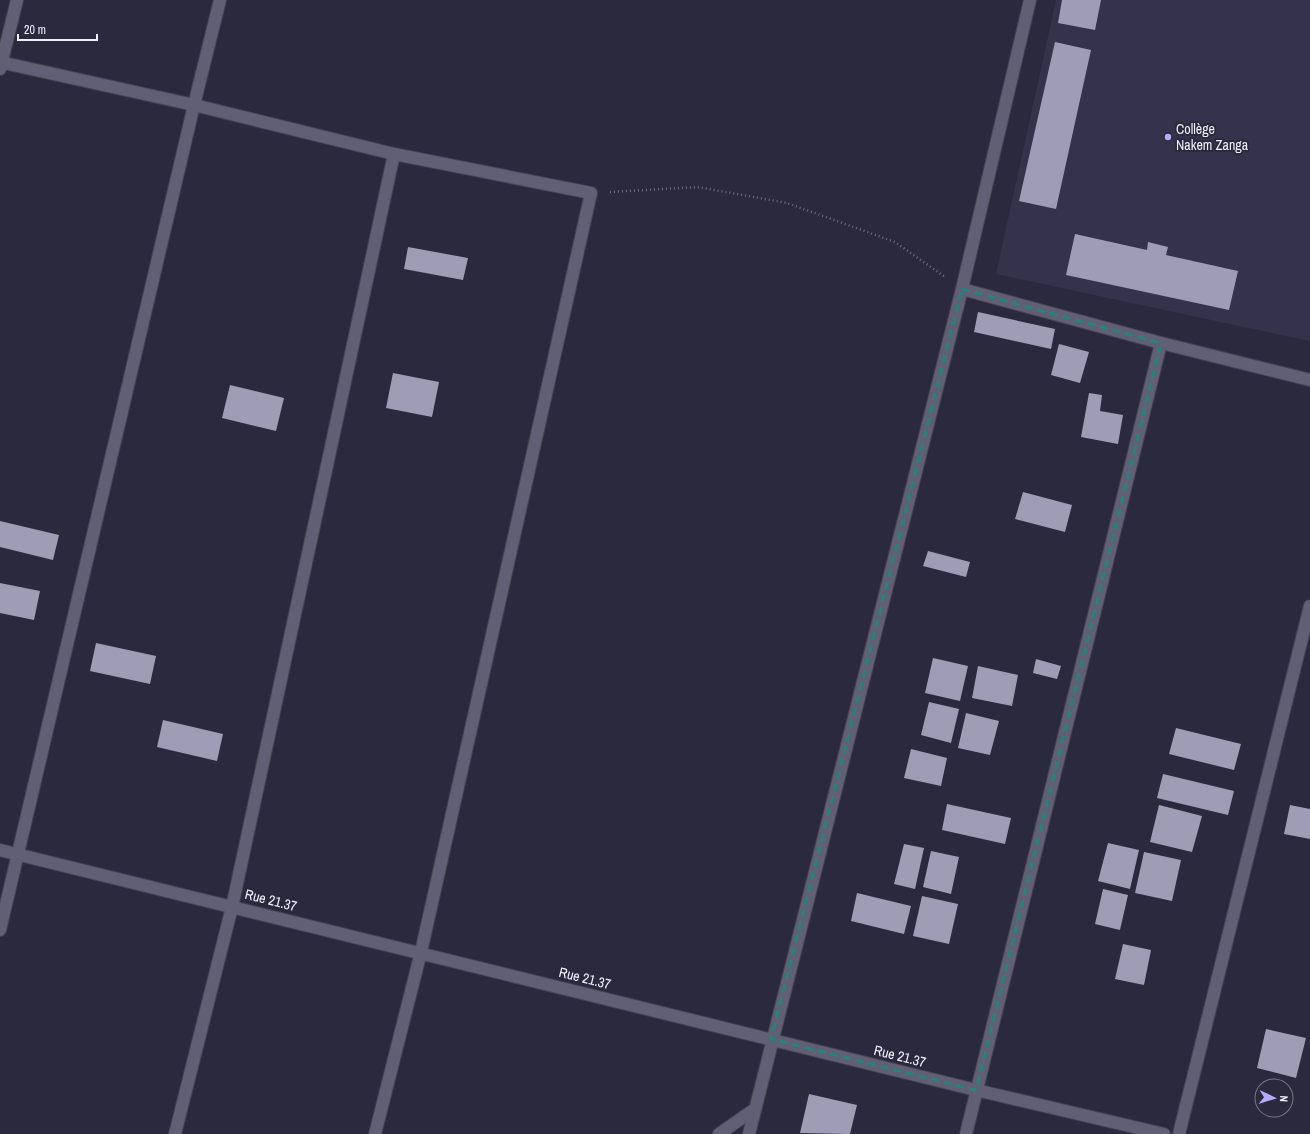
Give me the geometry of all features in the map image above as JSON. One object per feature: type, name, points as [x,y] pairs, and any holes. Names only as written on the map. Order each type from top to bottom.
[{"type":"street","points":[[17,0],[1,64],[194,105],[394,154],[591,193],[421,952],[375,1134]]},
{"type":"street","points":[[0,930],[220,0]]},
{"type":"street","points":[[748,1134],[962,289],[1030,0]]},
{"type":"street","points":[[175,1134],[232,906],[394,154]]},
{"type":"street","points":[[962,289],[1161,343],[1310,380]]},
{"type":"street","points":[[966,1134],[1161,343]]},
{"type":"street","points":[[1179,1134],[1310,606]]},
{"type":"street","name":"Rue 21.37","points":[[0,850],[421,952],[976,1090],[1164,1134]]},
{"type":"street","points":[[719,1134],[755,1109]]},
{"type":"path","points":[[591,193],[698,187],[787,203],[895,242],[962,289]]},
{"type":"highlighted area","points":[[962,289],[1161,343],[976,1090],[771,1039]]},
{"type":"shaded area","name":"Collège Nakem Zanga","points":[[1056,0],[1310,0],[1310,341],[996,274]]},
{"type":"building","points":[[1062,0],[1101,0],[1095,30],[1058,23]]},
{"type":"building","points":[[1055,42],[1091,50],[1056,209],[1019,201]]},
{"type":"building","points":[[1075,234],[1147,250],[1148,242],[1168,247],[1166,255],[1238,271],[1229,310],[1066,275]]},
{"type":"building","points":[[408,247],[468,258],[463,280],[404,269]]},
{"type":"building","points":[[978,312],[1055,329],[1051,349],[974,332]]},
{"type":"building","points":[[1059,344],[1089,352],[1080,383],[1051,375]]},
{"type":"building","points":[[393,373],[439,382],[432,417],[386,408]]},
{"type":"building","points":[[230,385],[284,398],[276,431],[222,418]]},
{"type":"building","points":[[1089,393],[1102,395],[1100,411],[1123,415],[1118,444],[1081,437]]},
{"type":"building","points":[[1023,492],[1072,505],[1065,532],[1015,519]]},
{"type":"building","points":[[0,521],[59,535],[53,560],[0,547]]},
{"type":"building","points":[[928,551],[970,562],[966,577],[923,566]]},
{"type":"building","points":[[0,583],[40,591],[34,620],[0,613]]},
{"type":"building","points":[[96,643],[156,656],[150,684],[90,671]]},
{"type":"building","points":[[933,658],[968,666],[960,701],[925,693]]},
{"type":"building","points":[[1036,659],[1061,666],[1057,679],[1033,673]]},
{"type":"building","points":[[978,666],[1018,675],[1012,706],[972,698]]},
{"type":"building","points":[[929,702],[959,709],[951,743],[921,735]]},
{"type":"building","points":[[966,713],[999,721],[990,755],[958,748]]},
{"type":"building","points":[[163,720],[223,734],[217,761],[157,747]]},
{"type":"building","points":[[1176,728],[1241,744],[1234,770],[1169,754]]},
{"type":"building","points":[[911,749],[947,758],[941,786],[904,778]]},
{"type":"building","points":[[1163,774],[1234,791],[1228,815],[1157,798]]},
{"type":"building","points":[[947,804],[1011,818],[1005,844],[942,830]]},
{"type":"building","points":[[1159,805],[1202,816],[1192,852],[1150,842]]},
{"type":"building","points":[[1290,805],[1310,809],[1310,839],[1284,834]]},
{"type":"building","points":[[1108,843],[1139,850],[1130,889],[1098,881]]},
{"type":"building","points":[[904,844],[924,848],[915,889],[894,884]]},
{"type":"building","points":[[931,851],[959,857],[951,894],[923,887]]},
{"type":"building","points":[[1144,852],[1181,860],[1172,901],[1135,893]]},
{"type":"building","points":[[1103,889],[1128,895],[1120,930],[1095,924]]},
{"type":"building","points":[[857,893],[911,906],[904,934],[851,921]]},
{"type":"building","points":[[922,896],[958,904],[949,944],[913,936]]},
{"type":"building","points":[[1123,944],[1151,950],[1144,985],[1115,979]]},
{"type":"building","points":[[1266,1029],[1306,1038],[1296,1078],[1257,1068]]},
{"type":"building","points":[[809,1094],[857,1105],[850,1134],[800,1133]]},
{"type":"place","name":"Collège Nakem Zanga","points":[[1168,137]]}]
